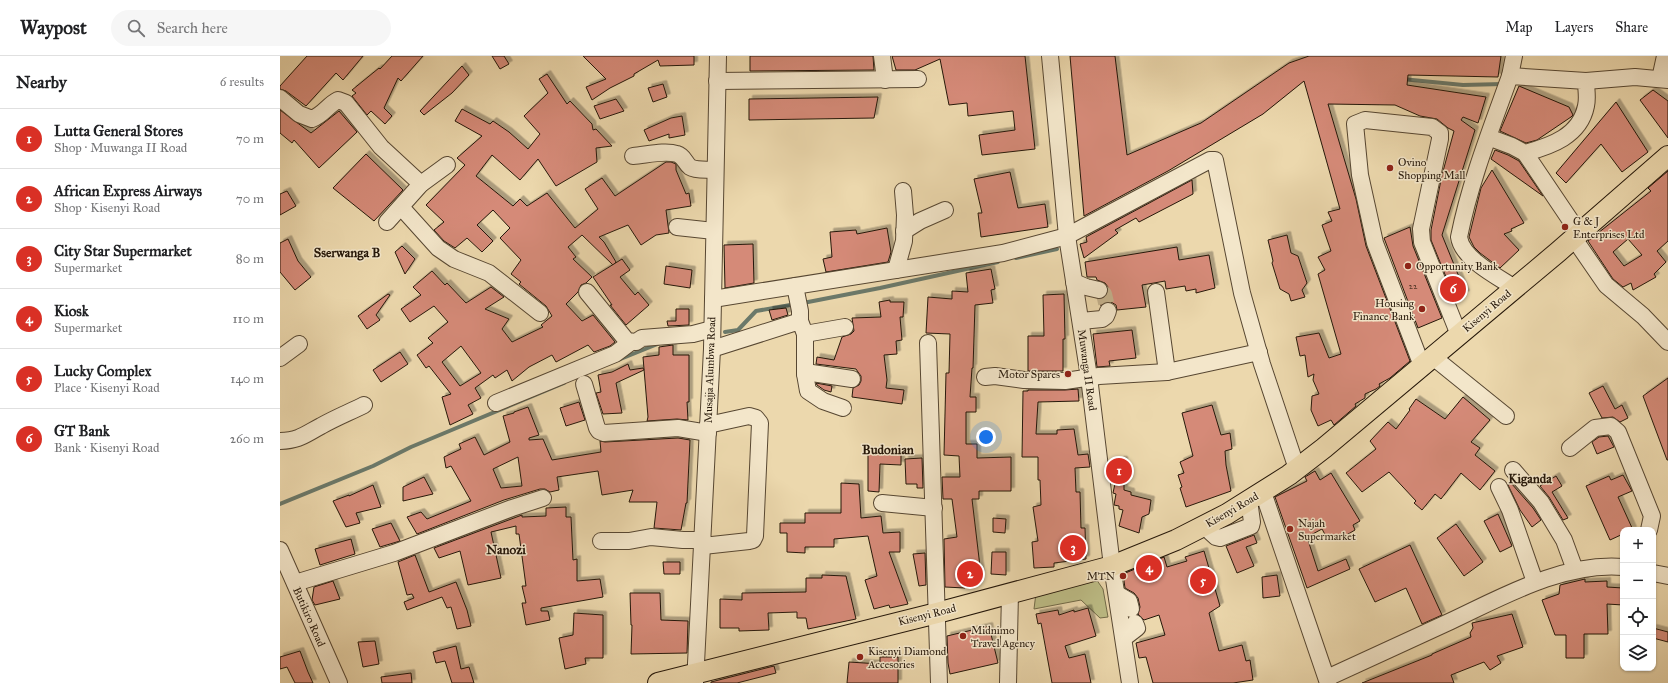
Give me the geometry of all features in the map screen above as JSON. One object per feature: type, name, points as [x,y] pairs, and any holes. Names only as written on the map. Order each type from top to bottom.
[{"type":"main road","name":"Kisenyi Road","points":[[696,678],[937,621],[1010,593],[1112,566],[1176,540],[1204,526],[1256,496],[1297,469],[1324,448],[1515,288],[1668,156]]},
{"type":"main road","points":[[658,683],[696,678]]},
{"type":"street","name":"Musajja Alumbwa Road","points":[[696,678],[712,350],[718,56]]},
{"type":"street","points":[[882,56],[886,80]]},
{"type":"street","name":"Muwanga II Road","points":[[1050,56],[1067,236],[1089,377],[1112,566],[1130,683]]},
{"type":"street","points":[[1514,56],[1510,76],[1466,202],[1459,237],[1460,243],[1482,267],[1515,288]]},
{"type":"street","points":[[1510,76],[1586,81],[1635,77],[1664,79],[1665,56]]},
{"type":"street","points":[[717,81],[918,79]]},
{"type":"street","points":[[1526,153],[1548,146],[1567,136],[1578,123],[1586,106],[1586,81]]},
{"type":"street","points":[[280,98],[299,114],[312,119],[320,116],[338,100],[346,103],[381,147],[421,184]]},
{"type":"street","points":[[1459,335],[1422,242],[1421,228],[1440,140],[1440,133],[1432,127],[1365,120],[1358,121],[1355,124],[1360,175],[1375,243],[1428,361],[1506,416]]},
{"type":"street","points":[[1488,137],[1526,153],[1606,284],[1643,316],[1668,342]]},
{"type":"street","points":[[633,156],[664,153],[678,154],[683,157],[686,163],[691,167],[715,170]]},
{"type":"street","points":[[713,300],[796,290],[896,270],[1003,253],[1067,236],[1210,160],[1215,160],[1242,293],[1259,352],[1297,469]]},
{"type":"street","points":[[387,222],[421,184],[447,165]]},
{"type":"street","points":[[896,270],[904,241],[903,191]]},
{"type":"street","points":[[401,206],[438,248],[454,259],[489,273],[540,313]]},
{"type":"street","points":[[904,231],[920,221],[945,210]]},
{"type":"street","points":[[677,227],[714,231]]},
{"type":"street","points":[[1074,282],[1098,290]]},
{"type":"street","points":[[796,290],[802,322],[805,374],[808,391],[823,401],[843,408]]},
{"type":"street","points":[[587,292],[627,341],[636,342],[642,338],[693,334],[712,329]]},
{"type":"street","points":[[1156,292],[1167,372]]},
{"type":"street","points":[[1081,322],[1102,319],[1108,312]]},
{"type":"street","points":[[712,350],[802,322],[845,327]]},
{"type":"street","points":[[496,403],[615,354],[631,342]]},
{"type":"street","points":[[928,343],[939,683]]},
{"type":"street","points":[[280,358],[299,344]]},
{"type":"street","points":[[985,377],[995,376],[1065,381],[1089,377],[1167,372],[1259,352]]},
{"type":"street","points":[[805,374],[812,373],[852,379]]},
{"type":"street","points":[[584,384],[597,428],[599,431],[604,433],[678,428],[708,429],[749,416],[756,418],[760,422],[754,540],[703,543],[651,538],[629,541],[601,541]]},
{"type":"street","points":[[280,440],[291,440],[303,437],[321,426],[364,406]]},
{"type":"street","points":[[1570,448],[1595,428],[1611,426],[1618,432],[1652,516],[1649,527]]},
{"type":"street","points":[[1513,470],[1541,502],[1564,540],[1575,570]]},
{"type":"street","points":[[1499,487],[1510,510],[1535,582]]},
{"type":"street","points":[[1256,496],[1328,681],[1535,582],[1575,570],[1608,566],[1620,567]]},
{"type":"street","points":[[294,583],[394,553],[512,508],[543,498]]},
{"type":"street","points":[[882,503],[934,508]]},
{"type":"street","name":"Butikiro Road","points":[[280,550],[339,683]]},
{"type":"street","points":[[1656,574],[1668,576]]},
{"type":"street","points":[[1008,683],[1010,593]]},
{"type":"street","points":[[1117,594],[1129,601],[1137,628],[1124,638]]},
{"type":"green space","points":[[1096,579],[1103,589],[1108,617],[1100,618],[1081,600],[1034,609],[1036,593]]},
{"type":"building","points":[[307,56],[363,56],[343,80],[336,73],[306,106],[286,91],[280,89],[280,86]]},
{"type":"building","points":[[392,56],[423,56],[401,81],[398,78],[384,108],[392,116],[385,124],[371,111],[367,115],[352,96],[356,93],[352,90],[379,68],[380,69]]},
{"type":"building","points":[[492,56],[504,56],[509,64],[500,69]]},
{"type":"building","points":[[583,56],[694,56],[694,65],[660,66],[658,60],[634,74],[634,76],[610,88],[592,100],[586,87],[606,79]]},
{"type":"building","points":[[750,56],[873,56],[874,70],[750,71]]},
{"type":"building","points":[[892,56],[1025,56],[1035,149],[982,155],[979,135],[1015,130],[1013,111],[968,116],[967,103],[949,105],[940,59],[915,70],[896,70]]},
{"type":"building","points":[[1070,56],[1115,56],[1127,155],[1201,123],[1289,63],[1309,56],[1501,56],[1498,77],[1408,75],[1407,85],[1486,97],[1478,123],[1463,117],[1461,120],[1475,130],[1442,235],[1466,294],[1455,299],[1431,240],[1431,230],[1442,175],[1454,131],[1437,119],[1420,116],[1395,105],[1328,104],[1356,199],[1366,246],[1410,361],[1390,378],[1379,384],[1380,386],[1376,389],[1365,394],[1365,398],[1355,404],[1356,406],[1334,425],[1331,420],[1318,426],[1311,410],[1312,396],[1319,394],[1313,380],[1314,374],[1308,377],[1305,355],[1300,356],[1296,337],[1319,333],[1329,358],[1341,354],[1318,274],[1325,270],[1318,257],[1331,251],[1322,225],[1332,221],[1328,212],[1340,209],[1304,81],[1263,114],[1168,171],[1084,216]]},
{"type":"building","points":[[462,66],[469,75],[452,93],[424,115],[420,111]]},
{"type":"building","points":[[547,74],[567,104],[570,101],[592,124],[593,130],[596,129],[612,146],[596,148],[597,162],[556,186],[538,159],[520,180],[492,155],[476,176],[513,206],[520,199],[527,206],[547,193],[575,228],[598,209],[585,189],[602,178],[615,196],[666,162],[671,162],[676,164],[676,170],[686,194],[689,193],[691,206],[666,210],[669,233],[656,235],[641,245],[628,225],[599,237],[604,242],[616,262],[613,265],[582,235],[568,247],[576,257],[573,259],[592,277],[586,283],[581,285],[578,292],[566,304],[582,321],[593,315],[615,342],[610,346],[594,352],[588,345],[556,362],[552,355],[529,367],[512,381],[507,370],[495,378],[493,375],[475,388],[481,398],[468,405],[473,414],[450,425],[442,397],[451,394],[429,366],[426,368],[417,355],[433,343],[428,338],[448,322],[434,306],[410,322],[401,309],[421,295],[413,287],[432,271],[445,285],[447,283],[466,303],[491,287],[504,297],[485,309],[509,319],[502,329],[512,342],[543,327],[541,325],[552,316],[546,306],[519,284],[521,282],[511,274],[521,260],[500,238],[510,228],[493,210],[477,225],[493,241],[482,252],[467,238],[455,248],[444,241],[434,230],[444,222],[426,205],[465,165],[457,158],[482,136],[455,121],[462,109],[490,124],[493,121],[509,132],[528,149],[540,134],[524,116],[548,93],[539,79]],"holes":[[[461,346],[481,373],[460,386],[442,362]]]},
{"type":"building","points":[[663,84],[667,97],[653,102],[648,88]]},
{"type":"building","points":[[1519,86],[1569,107],[1573,115],[1537,140],[1526,143],[1500,131]]},
{"type":"building","points":[[1653,90],[1668,101],[1668,138],[1640,100]]},
{"type":"building","points":[[878,97],[874,118],[749,120],[749,99]]},
{"type":"building","points":[[616,99],[624,111],[600,119],[594,106]]},
{"type":"building","points":[[1616,102],[1648,152],[1622,172],[1601,144],[1566,183],[1556,173]]},
{"type":"building","points":[[280,110],[311,133],[339,111],[357,132],[319,168],[294,140],[292,143],[280,133]]},
{"type":"building","points":[[682,116],[685,135],[669,138],[669,134],[649,141],[644,130],[671,118]]},
{"type":"building","points":[[1495,150],[1519,161],[1543,196],[1491,159]]},
{"type":"building","points":[[366,154],[403,190],[374,221],[333,188]]},
{"type":"building","points":[[1492,170],[1524,223],[1511,229],[1512,231],[1504,234],[1519,250],[1500,268],[1474,247],[1469,237],[1481,188]]},
{"type":"building","points":[[1668,171],[1668,241],[1657,251],[1666,262],[1654,274],[1656,277],[1633,290],[1631,283],[1623,287],[1613,279],[1588,241],[1651,191],[1648,188]],"holes":[[[1628,239],[1642,255],[1624,266],[1613,252]]]},
{"type":"building","points":[[1010,172],[1018,208],[1045,204],[1048,227],[981,237],[978,213],[982,213],[974,179]]},
{"type":"building","points":[[1192,180],[1193,194],[1139,222],[1136,218],[1115,230],[1118,233],[1084,258],[1080,244],[1087,242],[1086,237]]},
{"type":"building","points":[[287,191],[296,206],[280,215],[280,194]]},
{"type":"building","points":[[1410,227],[1413,246],[1442,318],[1418,328],[1384,238]]},
{"type":"building","points":[[887,228],[891,252],[888,262],[826,272],[823,259],[832,257],[830,232],[856,230],[857,234]]},
{"type":"building","points":[[1287,235],[1291,253],[1298,256],[1307,283],[1302,290],[1305,297],[1291,301],[1289,294],[1280,289],[1272,263],[1273,261],[1268,240]]},
{"type":"building","points":[[288,239],[298,261],[311,277],[295,290],[280,272],[280,243]]},
{"type":"building","points":[[753,244],[754,283],[725,288],[724,245]]},
{"type":"building","points":[[402,246],[415,259],[405,274],[395,252]]},
{"type":"building","points":[[1177,247],[1179,260],[1209,255],[1215,288],[1196,293],[1196,289],[1186,291],[1185,286],[1166,289],[1165,281],[1142,285],[1146,307],[1117,310],[1116,305],[1111,302],[1106,302],[1101,306],[1100,299],[1106,296],[1108,287],[1105,283],[1097,280],[1096,277],[1087,277],[1085,262]]},
{"type":"building","points":[[622,259],[630,270],[620,277],[635,295],[638,292],[649,305],[626,325],[610,305],[612,305],[593,277]]},
{"type":"building","points":[[666,266],[692,270],[690,288],[664,284]]},
{"type":"building","points":[[991,269],[995,289],[991,290],[993,303],[975,305],[973,368],[970,397],[976,397],[976,412],[966,412],[966,444],[977,444],[977,458],[1011,457],[1011,491],[979,491],[979,499],[972,499],[981,575],[977,575],[977,578],[965,577],[965,588],[945,587],[944,539],[957,537],[952,499],[943,499],[942,477],[960,477],[959,456],[944,455],[946,373],[949,373],[950,334],[926,333],[928,297],[952,299],[952,291],[968,292],[966,273]]},
{"type":"building","points":[[388,294],[390,295],[376,315],[380,320],[367,329],[358,316]]},
{"type":"building","points":[[1064,294],[1065,339],[1063,339],[1063,371],[1028,371],[1028,336],[1044,336],[1043,295]]},
{"type":"building","points":[[890,300],[890,302],[904,302],[903,317],[900,317],[902,340],[896,341],[897,354],[884,355],[887,380],[886,388],[904,390],[902,404],[852,397],[853,388],[859,385],[861,381],[861,376],[856,369],[816,364],[817,357],[834,360],[842,337],[851,334],[854,331],[852,318],[881,317],[879,302]]},
{"type":"building","points":[[786,308],[788,315],[772,320],[769,310]]},
{"type":"building","points":[[676,309],[689,309],[689,325],[668,326],[667,321],[676,321]]},
{"type":"building","points":[[1132,330],[1136,358],[1109,361],[1110,366],[1097,367],[1093,334]]},
{"type":"building","points":[[673,345],[673,355],[689,355],[689,402],[687,402],[688,420],[677,419],[647,421],[648,417],[643,357],[659,355],[659,347]]},
{"type":"building","points":[[400,352],[408,364],[381,382],[373,370]]},
{"type":"building","points":[[628,364],[630,370],[643,368],[644,370],[616,383],[622,413],[603,414],[596,393],[601,392],[598,375],[612,372]]},
{"type":"building","points":[[1668,378],[1668,460],[1667,460],[1643,396]]},
{"type":"building","points":[[816,383],[832,386],[831,392],[824,390]]},
{"type":"building","points":[[1603,386],[1615,409],[1622,405],[1628,418],[1620,422],[1613,417],[1602,418],[1589,393]]},
{"type":"building","points":[[1078,389],[1079,401],[1038,402],[1036,434],[1057,434],[1057,430],[1074,429],[1078,455],[1088,454],[1090,467],[1075,468],[1076,492],[1080,492],[1081,528],[1085,528],[1086,559],[1054,563],[1054,567],[1034,568],[1032,542],[1038,541],[1033,507],[1041,505],[1040,480],[1038,480],[1038,457],[1022,457],[1023,391]]},
{"type":"building","points":[[1463,397],[1490,420],[1471,442],[1480,448],[1475,455],[1495,471],[1480,490],[1461,473],[1441,499],[1435,494],[1422,510],[1414,503],[1416,501],[1389,472],[1362,492],[1346,473],[1376,449],[1370,441],[1388,422],[1396,429],[1416,399],[1445,419]]},
{"type":"building","points":[[579,402],[585,420],[566,426],[560,408]]},
{"type":"building","points":[[1212,405],[1221,435],[1230,433],[1232,449],[1225,451],[1231,491],[1186,507],[1180,488],[1182,487],[1178,475],[1184,473],[1180,462],[1193,456],[1182,413]]},
{"type":"building","points":[[528,407],[539,435],[529,438],[529,440],[543,439],[552,460],[601,452],[600,441],[678,438],[690,440],[687,503],[681,530],[654,528],[657,502],[629,502],[633,490],[602,495],[598,471],[557,477],[559,490],[550,492],[545,489],[540,489],[504,500],[417,534],[407,517],[421,512],[427,519],[471,501],[451,466],[446,468],[444,457],[461,449],[459,444],[475,437],[484,455],[510,442],[503,416]],"holes":[[[518,457],[522,486],[501,488],[493,469]]]},
{"type":"building","points":[[1608,436],[1614,447],[1597,454],[1592,442],[1599,437]]},
{"type":"building","points":[[868,451],[901,453],[901,465],[880,464],[879,492],[868,491]]},
{"type":"building","points":[[922,458],[923,488],[917,488],[917,484],[906,484],[905,459]]},
{"type":"building","points":[[1120,460],[1124,460],[1124,490],[1131,492],[1131,495],[1151,500],[1149,514],[1142,517],[1139,533],[1119,526],[1123,510],[1119,509],[1119,506],[1114,505],[1116,494],[1113,493],[1116,479],[1113,479],[1113,468],[1119,468]]},
{"type":"building","points":[[1315,471],[1320,480],[1331,473],[1360,521],[1353,525],[1355,530],[1338,540],[1335,536],[1328,540],[1322,529],[1307,537],[1318,571],[1346,559],[1350,569],[1307,588],[1275,497],[1307,481],[1305,477]]},
{"type":"building","points":[[1623,475],[1632,491],[1618,497],[1632,527],[1620,527],[1620,535],[1610,540],[1586,486],[1609,476],[1611,480]]},
{"type":"building","points":[[1556,476],[1562,486],[1552,492],[1568,518],[1563,520],[1549,497],[1540,486]]},
{"type":"building","points":[[424,477],[433,494],[403,501],[403,487]]},
{"type":"building","points":[[841,483],[859,484],[861,518],[881,516],[883,533],[900,532],[900,552],[889,552],[908,604],[890,608],[889,605],[874,609],[865,580],[877,576],[868,536],[834,539],[834,547],[805,547],[805,553],[787,552],[787,533],[780,533],[780,523],[805,523],[805,513],[841,513]]},
{"type":"building","points":[[1511,483],[1533,508],[1541,520],[1532,527],[1520,510],[1508,485]]},
{"type":"building","points":[[373,485],[381,507],[356,513],[360,523],[346,527],[333,501],[349,496]]},
{"type":"building","points":[[566,507],[566,517],[571,517],[573,560],[577,559],[577,581],[600,579],[603,597],[541,608],[541,611],[548,611],[550,620],[526,625],[522,603],[526,603],[522,586],[526,586],[519,534],[516,534],[516,526],[491,532],[501,578],[468,585],[460,551],[439,558],[434,548],[522,515],[522,517],[546,516],[546,508]]},
{"type":"building","points":[[1498,514],[1512,546],[1500,552],[1484,521]]},
{"type":"building","points":[[993,518],[1006,519],[1005,533],[993,532]]},
{"type":"building","points":[[391,523],[400,541],[380,547],[372,529]]},
{"type":"building","points":[[1456,524],[1483,562],[1464,576],[1437,538]]},
{"type":"building","points":[[1254,535],[1257,543],[1246,547],[1254,566],[1237,573],[1226,546]]},
{"type":"building","points":[[351,539],[355,554],[320,565],[315,549]]},
{"type":"building","points":[[1410,545],[1442,615],[1422,624],[1406,588],[1375,602],[1359,569]]},
{"type":"building","points":[[1204,551],[1220,606],[1209,613],[1219,651],[1242,645],[1246,661],[1250,660],[1253,680],[1233,683],[1153,683],[1146,657],[1139,658],[1136,643],[1165,635],[1159,615],[1144,620],[1138,614],[1140,607],[1138,598],[1134,593],[1125,588],[1123,574],[1164,557],[1167,567],[1187,561],[1185,557]]},
{"type":"building","points":[[992,552],[1006,552],[1006,575],[991,574]]},
{"type":"building","points":[[925,553],[926,585],[919,586],[913,554]]},
{"type":"building","points":[[415,555],[429,592],[456,582],[467,610],[471,626],[457,629],[451,607],[447,608],[442,597],[407,610],[404,602],[414,598],[412,594],[407,595],[398,562]]},
{"type":"building","points":[[663,562],[680,562],[680,574],[664,574]]},
{"type":"building","points":[[822,575],[846,576],[856,619],[808,629],[806,618],[797,618],[797,612],[768,613],[769,630],[739,631],[739,628],[720,628],[720,599],[742,600],[742,593],[806,592],[806,578],[822,578]]},
{"type":"building","points":[[1277,575],[1280,596],[1263,598],[1262,577]]},
{"type":"building","points":[[1585,579],[1585,582],[1607,581],[1607,587],[1620,588],[1620,605],[1607,604],[1608,634],[1584,634],[1584,658],[1566,658],[1566,635],[1555,635],[1542,600],[1559,594],[1560,585]]},
{"type":"building","points":[[333,581],[340,599],[315,605],[312,600],[314,587]]},
{"type":"building","points":[[630,593],[660,593],[661,620],[688,621],[687,653],[631,654],[632,625]]},
{"type":"building","points":[[1088,608],[1096,636],[1065,646],[1069,658],[1085,654],[1091,683],[1052,683],[1041,623],[1038,624],[1036,614],[1058,610],[1059,615],[1074,610],[1074,612]]},
{"type":"building","points":[[574,613],[603,615],[603,658],[585,658],[586,664],[565,669],[559,638],[573,635]]},
{"type":"building","points":[[1512,614],[1523,647],[1497,656],[1501,663],[1490,670],[1484,662],[1451,675],[1454,683],[1362,683],[1432,655],[1471,637],[1470,633],[1473,628],[1472,623]]},
{"type":"building","points":[[989,626],[998,663],[950,674],[947,636]]},
{"type":"building","points":[[1656,629],[1668,632],[1668,642],[1656,639]]},
{"type":"building","points":[[375,641],[379,664],[363,667],[358,642]]},
{"type":"building","points":[[456,646],[461,669],[469,667],[474,683],[452,683],[445,661],[436,663],[433,652]]},
{"type":"building","points":[[300,651],[313,683],[295,683],[287,667],[280,669],[280,657]]},
{"type":"building","points":[[880,657],[898,657],[898,683],[847,683],[849,662],[880,664]]},
{"type":"building","points":[[774,666],[776,673],[737,683],[711,683],[711,682]]},
{"type":"building","points":[[411,673],[412,683],[382,683],[381,677]]},
{"type":"waterway","points":[[1402,79],[1463,85],[1503,84]]},
{"type":"waterway","points":[[1016,258],[1057,249]]},
{"type":"waterway","points":[[803,303],[998,262]]},
{"type":"waterway","points":[[725,332],[738,330],[756,311],[796,304]]},
{"type":"waterway","points":[[618,360],[660,343]]},
{"type":"waterway","points":[[280,504],[373,466],[411,447],[564,383]]},
{"type":"tunnel","points":[[1099,290],[1104,294],[1108,311]]},
{"type":"place","name":"Ovino Shopping Mall","points":[[1390,168]]},
{"type":"place","name":"G & J Enterprises Ltd","points":[[1565,227]]},
{"type":"place","name":"Opportunity Bank","points":[[1408,266]]},
{"type":"place","name":"GT Bank","points":[[1453,289]]},
{"type":"place","name":"Housing Finance Bank","points":[[1422,309]]},
{"type":"place","name":"Motor Spares","points":[[1068,374]]},
{"type":"place","name":"Lutta General Stores","points":[[1119,471]]},
{"type":"place","name":"Najah Supermarket","points":[[1290,529]]},
{"type":"place","name":"City Star Supermarket","points":[[1073,548]]},
{"type":"place","name":"Kiosk","points":[[1149,568]]},
{"type":"place","name":"African Express Airways","points":[[970,574]]},
{"type":"place","name":"MTN","points":[[1123,576]]},
{"type":"place","name":"Lucky Complex","points":[[1203,581]]},
{"type":"place","name":"Midnimo Travel Agency","points":[[963,636]]},
{"type":"place","name":"Kisenyi Diamond Accesories","points":[[860,657]]},
{"type":"district","name":"Sserwanga B","points":[[347,253]]},
{"type":"district","name":"Budonian","points":[[888,450]]},
{"type":"district","name":"Kiganda","points":[[1530,479]]},
{"type":"district","name":"Nanozi","points":[[506,550]]}]
